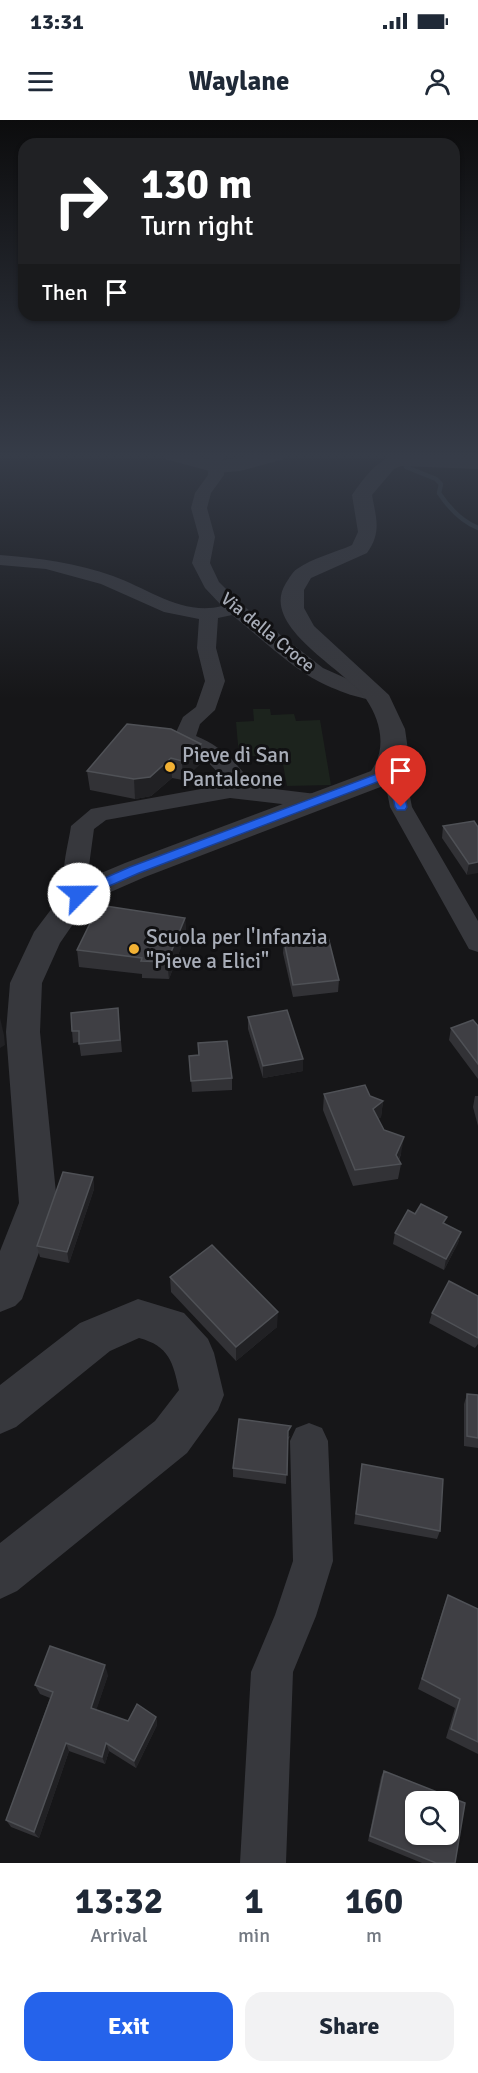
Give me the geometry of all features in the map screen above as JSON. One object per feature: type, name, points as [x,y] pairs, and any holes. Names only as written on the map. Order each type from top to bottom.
[{"type":"street","name":"Via della Croce","points":[[207,536],[201,563],[211,584],[236,608],[316,672],[354,689],[377,695]]},
{"type":"street","points":[[0,1293],[7,1286],[38,1203],[23,1032],[26,983],[45,940],[79,894],[135,870],[381,777],[392,761],[395,750],[392,729],[377,695],[304,630],[293,608],[293,590],[303,574],[360,549],[366,536]]},
{"type":"street","points":[[0,560],[47,564],[107,580],[170,609],[209,615],[236,608]]},
{"type":"street","points":[[209,615],[204,637],[207,659],[216,681],[205,710],[190,721],[184,739],[206,747],[224,763],[240,783],[230,791]]},
{"type":"street","points":[[392,761],[399,768],[419,806]]},
{"type":"street","points":[[392,761],[401,807],[478,943]]},
{"type":"street","points":[[79,894],[76,873],[83,826],[99,814],[230,791],[316,801]]},
{"type":"street","points":[[0,1412],[95,1337],[138,1318],[169,1327],[193,1353],[202,1395],[171,1437],[0,1574]]},
{"type":"street","points":[[263,1863],[272,1672],[295,1616],[313,1561],[309,1441]]},
{"type":"shaded area","points":[[253,709],[270,709],[271,715],[294,714],[296,721],[320,720],[331,785],[287,786],[283,764],[258,765],[257,756],[239,756],[236,722],[254,721]]},
{"type":"building","points":[[127,724],[171,729],[201,744],[182,761],[171,758],[150,777],[134,779],[87,771]]},
{"type":"building","points":[[474,821],[478,827],[478,862],[469,864],[443,826]]},
{"type":"building","name":"Scuola per l'Infanzia \"Pieve a Elici\"","points":[[99,905],[185,918],[167,962],[141,961],[142,958],[77,950]]},
{"type":"building","points":[[328,937],[339,980],[293,985],[284,941]]},
{"type":"building","points":[[118,1008],[120,1040],[79,1044],[79,1031],[72,1031],[71,1013]]},
{"type":"building","points":[[287,1010],[303,1059],[263,1066],[248,1017]]},
{"type":"building","points":[[473,1020],[478,1026],[478,1064],[451,1028]]},
{"type":"building","points":[[227,1041],[232,1078],[191,1081],[189,1056],[199,1055],[198,1043]]},
{"type":"building","points":[[365,1085],[370,1096],[383,1101],[373,1109],[384,1130],[404,1137],[396,1155],[401,1164],[355,1170],[324,1094]]},
{"type":"building","points":[[63,1172],[93,1177],[67,1252],[37,1246]]},
{"type":"building","points":[[421,1204],[447,1217],[443,1223],[461,1232],[446,1259],[395,1233],[408,1210],[415,1214]]},
{"type":"building","points":[[212,1245],[278,1312],[236,1347],[170,1277]]},
{"type":"building","points":[[449,1281],[478,1296],[478,1338],[432,1313]]},
{"type":"building","points":[[467,1394],[478,1395],[478,1438],[467,1436]]},
{"type":"building","points":[[239,1419],[291,1426],[288,1431],[287,1475],[233,1468]]},
{"type":"building","points":[[362,1464],[443,1479],[440,1531],[356,1514]]},
{"type":"building","points":[[448,1595],[478,1609],[478,1742],[451,1729],[460,1699],[422,1679]]},
{"type":"building","points":[[50,1646],[105,1665],[91,1708],[128,1721],[137,1704],[156,1717],[134,1761],[106,1743],[102,1757],[66,1743],[34,1832],[6,1820],[53,1692],[35,1685]]},
{"type":"building","points":[[384,1771],[435,1791],[405,1791],[405,1845],[458,1845],[455,1863],[436,1863],[370,1836]]},
{"type":"building","points":[[459,1801],[465,1803],[459,1839]]},
{"type":"place","name":"Pieve di San Pantaleone","points":[[170,767]]},
{"type":"place","name":"Scuola per l'Infanzia \"Pieve a Elici\"","points":[[134,949]]},
{"type":"route","points":[[79,894],[135,870],[381,777],[392,761],[401,807]]}]
